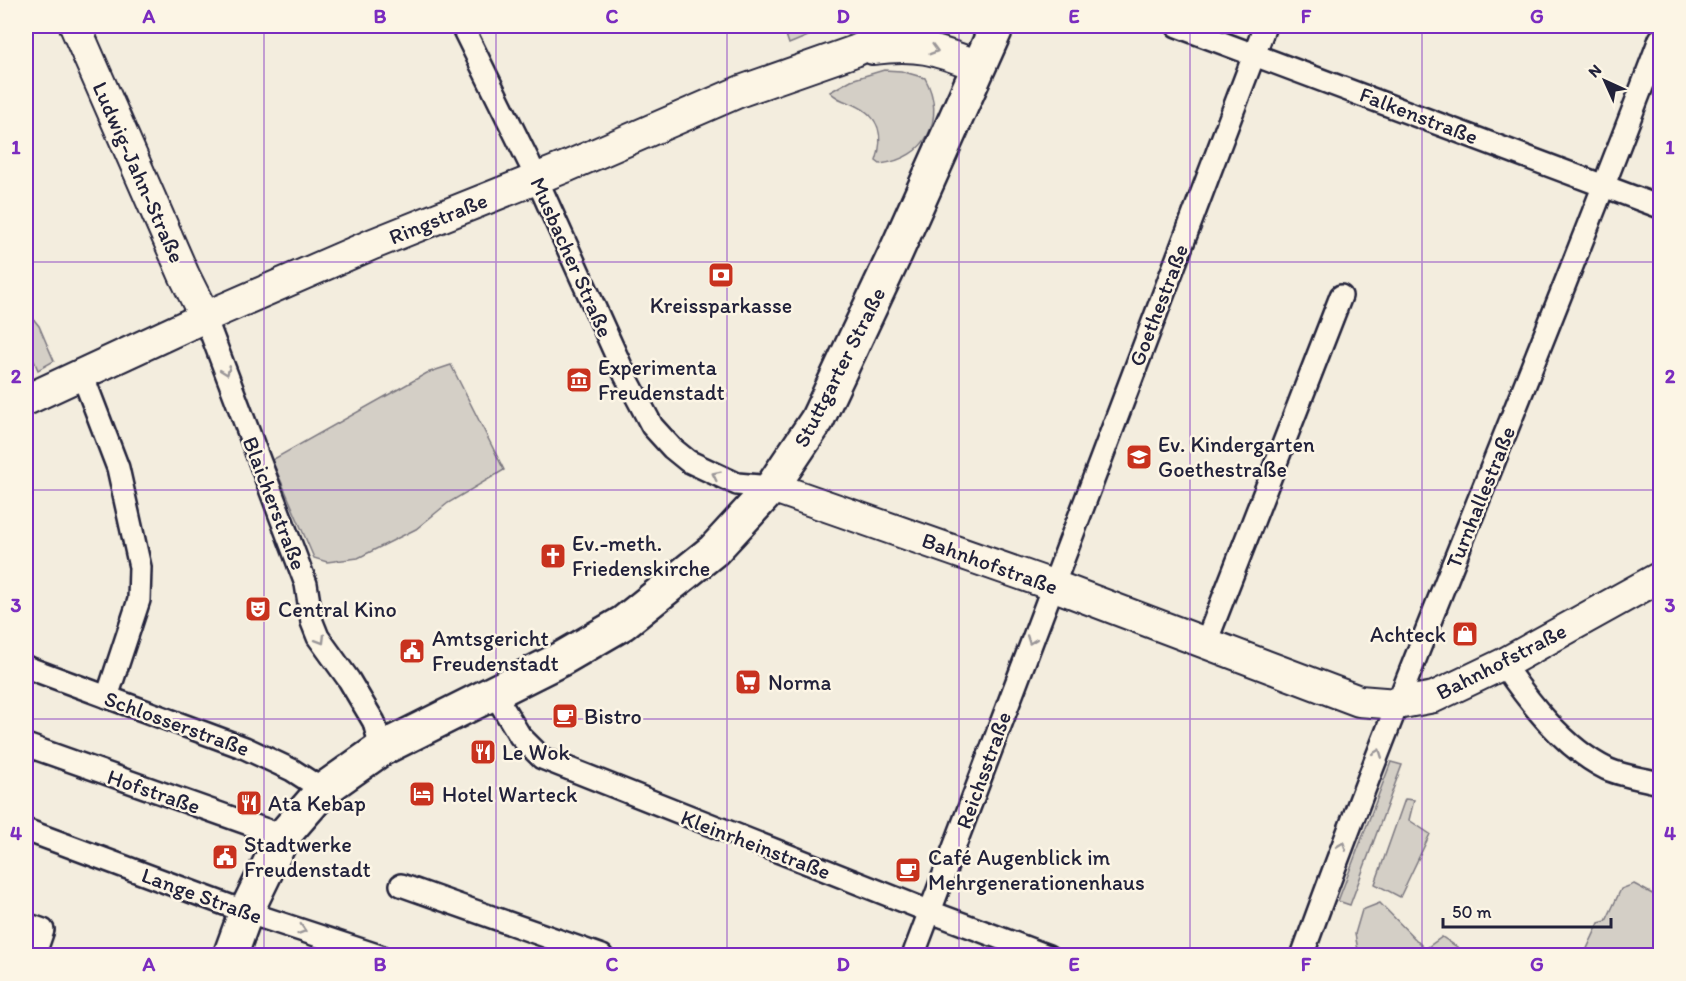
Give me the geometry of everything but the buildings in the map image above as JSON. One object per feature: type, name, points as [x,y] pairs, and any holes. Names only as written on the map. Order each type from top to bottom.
[{"type":"main road","name":"Stuttgarter Straße","points":[[230,956],[246,912],[284,836],[323,790],[381,749],[561,659],[623,623],[714,550],[772,487],[817,420],[979,66],[993,26]]},
{"type":"street","name":"Ludwig-Jahn-Straße","points":[[75,26],[184,275],[205,317]]},
{"type":"street","name":"Musbacher Straße","points":[[462,26],[536,179],[620,365],[652,426],[672,448],[688,461],[737,484],[772,487]]},
{"type":"street","name":"Ringstraße","points":[[26,400],[205,317],[741,91],[855,51],[908,26]]},
{"type":"street","name":"Falkenstraße","points":[[1177,26],[1255,53],[1660,207]]},
{"type":"street","name":"Goethestraße","points":[[1052,585],[1265,26]]},
{"type":"street","name":"Turnhallestraße","points":[[1302,956],[1397,704],[1605,185],[1660,39]]},
{"type":"street","name":"Ringstraße","points":[[855,51],[896,46],[928,47],[979,66]]},
{"type":"street","points":[[1205,645],[1341,296]]},
{"type":"street","name":"Blaicherstraße","points":[[205,317],[306,584],[312,622],[318,637],[349,680],[374,722],[381,749]]},
{"type":"street","points":[[82,374],[118,468],[140,567],[139,600],[107,697]]},
{"type":"street","name":"Bahnhofstraße","points":[[772,487],[1052,585],[1205,645],[1359,701],[1397,704],[1434,697],[1658,585]]},
{"type":"street","name":"Reichsstraße","points":[[914,956],[1052,585]]},
{"type":"street","points":[[1503,664],[1518,687],[1575,746],[1607,769],[1660,783]]},
{"type":"street","name":"Schlosserstraße","points":[[26,667],[245,748],[292,770],[323,790]]},
{"type":"street","name":"Kleinrheinstraße","points":[[494,693],[520,736],[542,758],[1048,956]]},
{"type":"street","name":"Hofstraße","points":[[26,745],[284,836]]},
{"type":"street","name":"Lange Straße","points":[[26,830],[246,912],[380,956]]},
{"type":"street","points":[[401,885],[602,956]]},
{"type":"street","points":[[26,924],[43,930],[34,956]]},
{"type":"shaded area","points":[[783,26],[832,26],[789,44]]},
{"type":"shaded area","points":[[884,70],[901,71],[925,78],[934,108],[933,122],[920,145],[910,154],[896,161],[880,164],[876,161],[880,136],[875,122],[864,110],[839,99],[830,92],[851,80]]},
{"type":"shaded area","points":[[26,310],[39,326],[54,361],[38,370],[26,342]]},
{"type":"shaded area","points":[[451,365],[504,470],[448,503],[416,529],[358,558],[327,562],[314,558],[272,460],[427,373]]},
{"type":"shaded area","points":[[1391,762],[1402,765],[1350,905],[1338,901]]},
{"type":"shaded area","points":[[1405,799],[1414,800],[1409,820],[1430,834],[1400,897],[1375,884]]},
{"type":"shaded area","points":[[1634,884],[1660,898],[1660,955],[1584,955],[1599,923],[1606,921],[1621,889]]},
{"type":"shaded area","points":[[1380,903],[1425,949],[1442,937],[1469,955],[1359,955],[1355,934],[1362,910]]},
{"type":"place","name":"Kreissparkasse","points":[[721,275]]},
{"type":"place","name":"Experimenta Freudenstadt","points":[[579,380]]},
{"type":"place","name":"Ev. Kindergarten Goethestraße","points":[[1139,457]]},
{"type":"place","name":"Ev.-meth. Friedenskirche","points":[[553,556]]},
{"type":"place","name":"Central Kino","points":[[258,609]]},
{"type":"place","name":"Achteck","points":[[1465,634]]},
{"type":"place","name":"Amtsgericht Freudenstadt","points":[[412,651]]},
{"type":"place","name":"Norma","points":[[748,682]]},
{"type":"place","name":"Bistro","points":[[565,716]]},
{"type":"place","name":"Le Wok","points":[[483,752]]},
{"type":"place","name":"Hotel Warteck","points":[[422,794]]},
{"type":"place","name":"Ata Kebap","points":[[249,803]]},
{"type":"place","name":"Stadtwerke Freudenstadt","points":[[225,857]]},
{"type":"place","name":"Café Augenblick im Mehrgenerationenhaus","points":[[908,870]]}]
